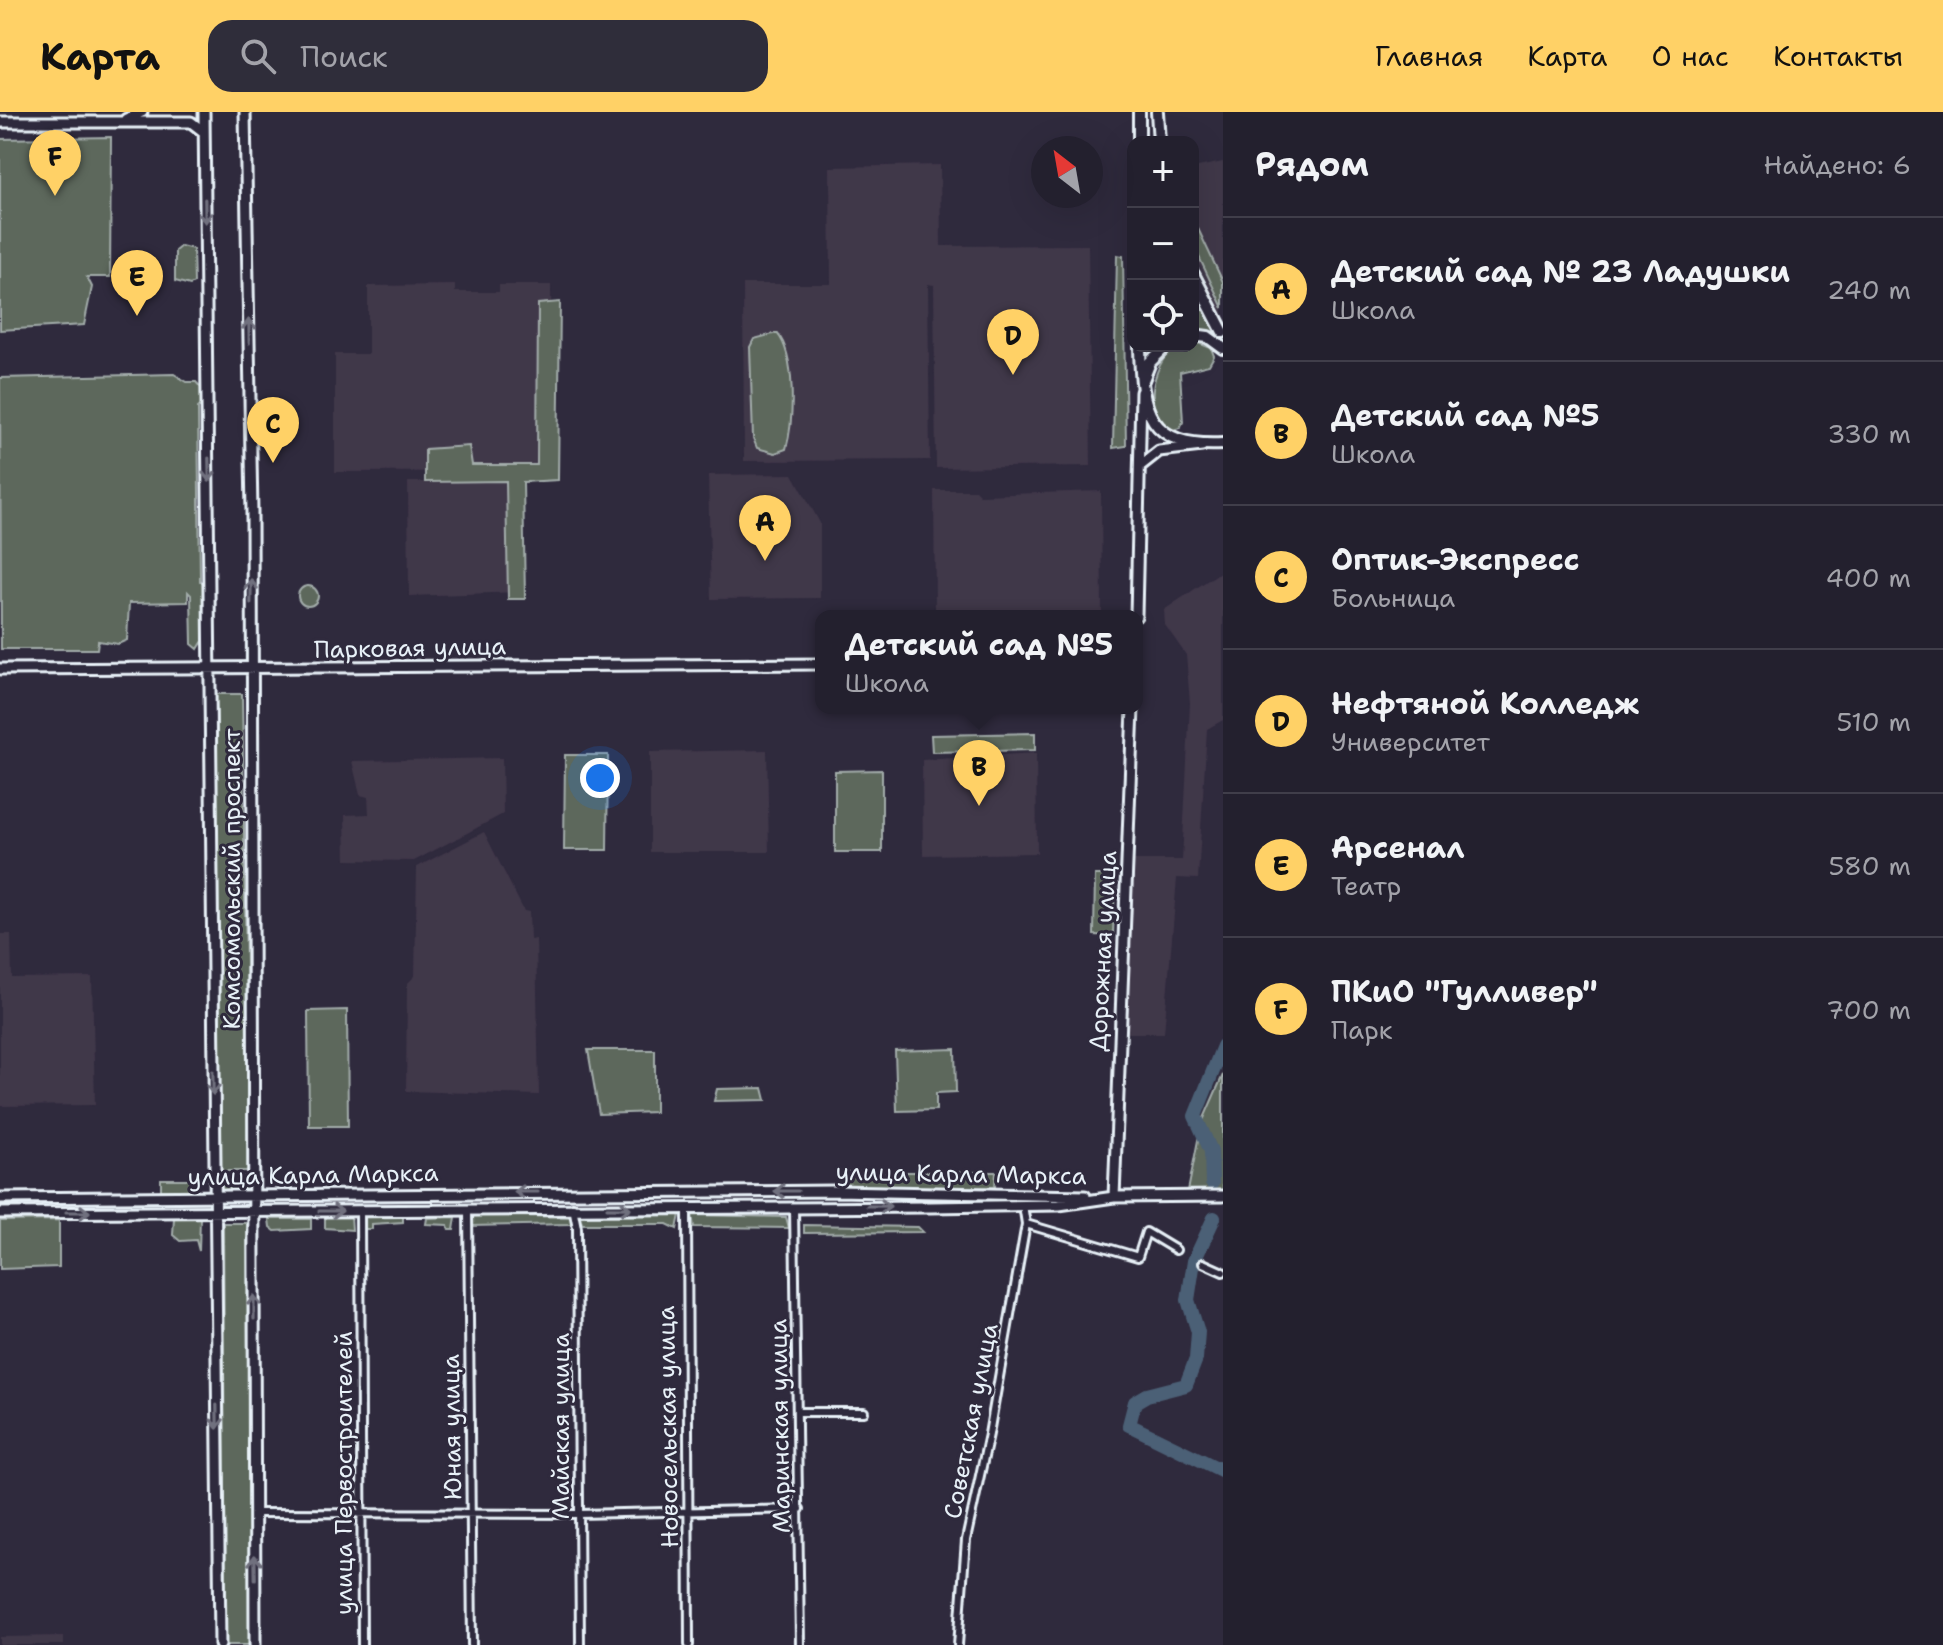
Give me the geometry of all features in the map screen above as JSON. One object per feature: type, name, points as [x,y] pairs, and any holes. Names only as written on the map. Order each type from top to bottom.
[{"type":"main road","points":[[123,120],[142,112]]},
{"type":"main road","name":"Комсомольский проспект","points":[[204,112],[220,1645]]},
{"type":"main road","name":"Комсомольский проспект","points":[[245,112],[252,512],[250,669],[255,1645]]},
{"type":"main road","points":[[1139,112],[1139,136]]},
{"type":"main road","points":[[1157,112],[1159,136]]},
{"type":"main road","points":[[0,122],[191,122],[204,133]]},
{"type":"main road","points":[[1196,280],[1223,332]]},
{"type":"main road","points":[[1199,336],[1208,337],[1223,348]]},
{"type":"main road","points":[[1136,610],[1140,352]]},
{"type":"main road","points":[[1160,352],[1150,362],[1141,388],[1165,434],[1183,443],[1210,445]]},
{"type":"main road","points":[[1140,466],[1159,451],[1223,444]]},
{"type":"main road","name":"Парковая улица","points":[[0,669],[815,664]]},
{"type":"main road","name":"Дорожная улица","points":[[1109,1197],[1133,714]]},
{"type":"main road","points":[[746,1191],[746,1208]]},
{"type":"main road","name":"улица Карла Маркса","points":[[0,1198],[746,1191],[996,1192],[1109,1197]]},
{"type":"main road","points":[[1109,1197],[1223,1196]]},
{"type":"main road","name":"улица Карла Маркса","points":[[0,1213],[1059,1205],[1109,1197]]},
{"type":"street","name":"Советская улица","points":[[958,1645],[966,1540],[989,1434],[1026,1224],[1023,1205]]},
{"type":"street","name":"Майская улица","points":[[573,1207],[577,1228],[580,1645]]},
{"type":"street","name":"Маринская улица","points":[[794,1207],[800,1645]]},
{"type":"street","name":"Юная улица","points":[[468,1209],[472,1645]]},
{"type":"street","name":"Новосельская улица","points":[[687,1209],[689,1645]]},
{"type":"street","name":"улица Первостроителей","points":[[360,1211],[362,1645]]},
{"type":"street","points":[[1026,1224],[1138,1257],[1146,1232],[1176,1250]]},
{"type":"street","points":[[1203,1263],[1223,1272]]},
{"type":"street","points":[[799,1412],[864,1412]]},
{"type":"street","points":[[254,1513],[579,1514],[687,1509],[800,1509]]},
{"type":"shaded area","points":[[1223,162],[1223,319],[1199,265],[1199,167]]},
{"type":"shaded area","points":[[940,165],[941,246],[1088,245],[1091,466],[936,468],[934,285],[928,284],[930,460],[744,461],[743,284],[831,284],[830,167]]},
{"type":"shaded area","points":[[455,285],[455,292],[499,292],[499,285],[551,285],[552,471],[335,472],[335,354],[368,354],[368,286]]},
{"type":"shaded area","points":[[793,474],[820,523],[820,598],[711,599],[708,475]]},
{"type":"shaded area","points":[[408,482],[523,482],[520,592],[409,596]]},
{"type":"shaded area","points":[[934,490],[975,490],[980,495],[1101,491],[1102,610],[935,610]]},
{"type":"shaded area","points":[[1223,570],[1223,720],[1207,729],[1198,879],[1177,878],[1164,1033],[1122,1033],[1132,860],[1182,860],[1190,703],[1186,655],[1165,625],[1164,610]]},
{"type":"shaded area","points":[[767,750],[769,852],[650,852],[650,752]]},
{"type":"shaded area","points":[[1036,753],[1037,853],[923,855],[922,760]]},
{"type":"shaded area","points":[[502,758],[503,814],[414,861],[346,860],[345,815],[369,814],[368,797],[360,795],[352,761]]},
{"type":"shaded area","points":[[484,832],[524,911],[529,912],[530,940],[536,939],[539,1095],[406,1091],[407,984],[415,976],[417,867]]},
{"type":"shaded area","points":[[0,934],[11,934],[12,978],[92,977],[95,1105],[0,1106]]},
{"type":"shaded area","points":[[64,1636],[64,1645],[0,1645],[0,1637]]},
{"type":"green space","points":[[111,137],[110,277],[87,277],[92,287],[84,325],[0,330],[0,139]]},
{"type":"green space","points":[[1199,231],[1223,282],[1223,308],[1199,257]]},
{"type":"green space","points":[[181,246],[193,249],[194,283],[190,285],[175,281],[175,251]]},
{"type":"green space","points":[[1117,255],[1123,256],[1126,446],[1113,448]]},
{"type":"green space","points":[[1199,298],[1218,333],[1199,328]]},
{"type":"green space","points":[[560,302],[558,480],[523,482],[525,599],[508,599],[506,481],[425,482],[425,449],[469,446],[472,465],[537,465],[538,304]]},
{"type":"green space","points":[[777,333],[788,356],[792,405],[786,449],[775,453],[757,448],[753,438],[750,347],[754,339]]},
{"type":"green space","points":[[1199,343],[1211,348],[1214,356],[1209,365],[1180,372],[1183,422],[1180,428],[1172,430],[1162,422],[1153,401],[1155,377],[1169,352],[1199,352]]},
{"type":"green space","points":[[174,374],[187,382],[196,382],[203,390],[203,404],[198,408],[200,581],[205,583],[203,641],[198,649],[192,644],[191,595],[188,592],[188,602],[129,603],[127,640],[118,644],[98,641],[97,649],[1,649],[0,378]]},
{"type":"green space","points":[[308,586],[315,589],[318,596],[315,603],[308,606],[301,603],[298,596],[301,589]]},
{"type":"green space","points":[[216,694],[242,694],[249,1171],[219,1171]]},
{"type":"green space","points":[[1035,733],[1035,750],[932,752],[931,735]]},
{"type":"green space","points":[[565,755],[608,755],[607,850],[564,850]]},
{"type":"green space","points":[[882,770],[882,852],[835,852],[835,771]]},
{"type":"green space","points":[[1095,875],[1115,875],[1113,936],[1094,935]]},
{"type":"green space","points":[[347,1010],[348,1126],[309,1126],[308,1011]]},
{"type":"green space","points":[[955,1049],[956,1092],[936,1093],[936,1110],[897,1111],[895,1051]]},
{"type":"green space","points":[[588,1050],[655,1050],[655,1112],[599,1114]]},
{"type":"green space","points":[[1223,1075],[1223,1196],[1187,1196],[1201,1125]]},
{"type":"green space","points":[[763,1088],[766,1100],[714,1101],[717,1089]]},
{"type":"green space","points":[[843,1172],[996,1172],[995,1187],[843,1188]]},
{"type":"green space","points":[[220,1177],[250,1177],[246,1188],[222,1190]]},
{"type":"green space","points":[[161,1179],[195,1179],[196,1191],[161,1190]]},
{"type":"green space","points":[[351,1215],[352,1230],[325,1228],[325,1216]]},
{"type":"green space","points":[[364,1215],[403,1215],[403,1222],[372,1224],[372,1229],[365,1229]]},
{"type":"green space","points":[[469,1215],[571,1217],[571,1224],[470,1226]]},
{"type":"green space","points":[[680,1215],[677,1229],[667,1224],[582,1224],[580,1216]]},
{"type":"green space","points":[[692,1215],[786,1217],[789,1228],[694,1227]]},
{"type":"green space","points":[[200,1217],[199,1251],[196,1240],[180,1241],[173,1235],[174,1218]]},
{"type":"green space","points":[[456,1217],[454,1230],[449,1230],[448,1225],[426,1224],[427,1218]]},
{"type":"green space","points":[[269,1219],[311,1219],[311,1229],[275,1231],[270,1227]]},
{"type":"green space","points":[[59,1220],[59,1267],[0,1269],[0,1221]]},
{"type":"green space","points":[[223,1223],[247,1223],[250,1645],[226,1645]]},
{"type":"green space","points":[[804,1225],[918,1227],[923,1232],[804,1233]]},
{"type":"waterway","points":[[1212,1183],[1211,1151],[1195,1116],[1223,1046]]},
{"type":"waterway","points":[[1214,1218],[1194,1261],[1188,1300],[1198,1332],[1196,1359],[1186,1385],[1147,1395],[1135,1402],[1129,1425],[1223,1471]]},
{"type":"place","name":"ПКиО \"Гулливер\"","points":[[55,196]]},
{"type":"place","name":"Арсенал","points":[[137,316]]},
{"type":"place","name":"Нефтяной Колледж","points":[[1013,375]]},
{"type":"place","name":"Оптик-Экспресс","points":[[273,463]]},
{"type":"place","name":"Детский сад № 23 Ладушки","points":[[765,561]]},
{"type":"place","name":"Детский сад №5","points":[[979,806]]}]
